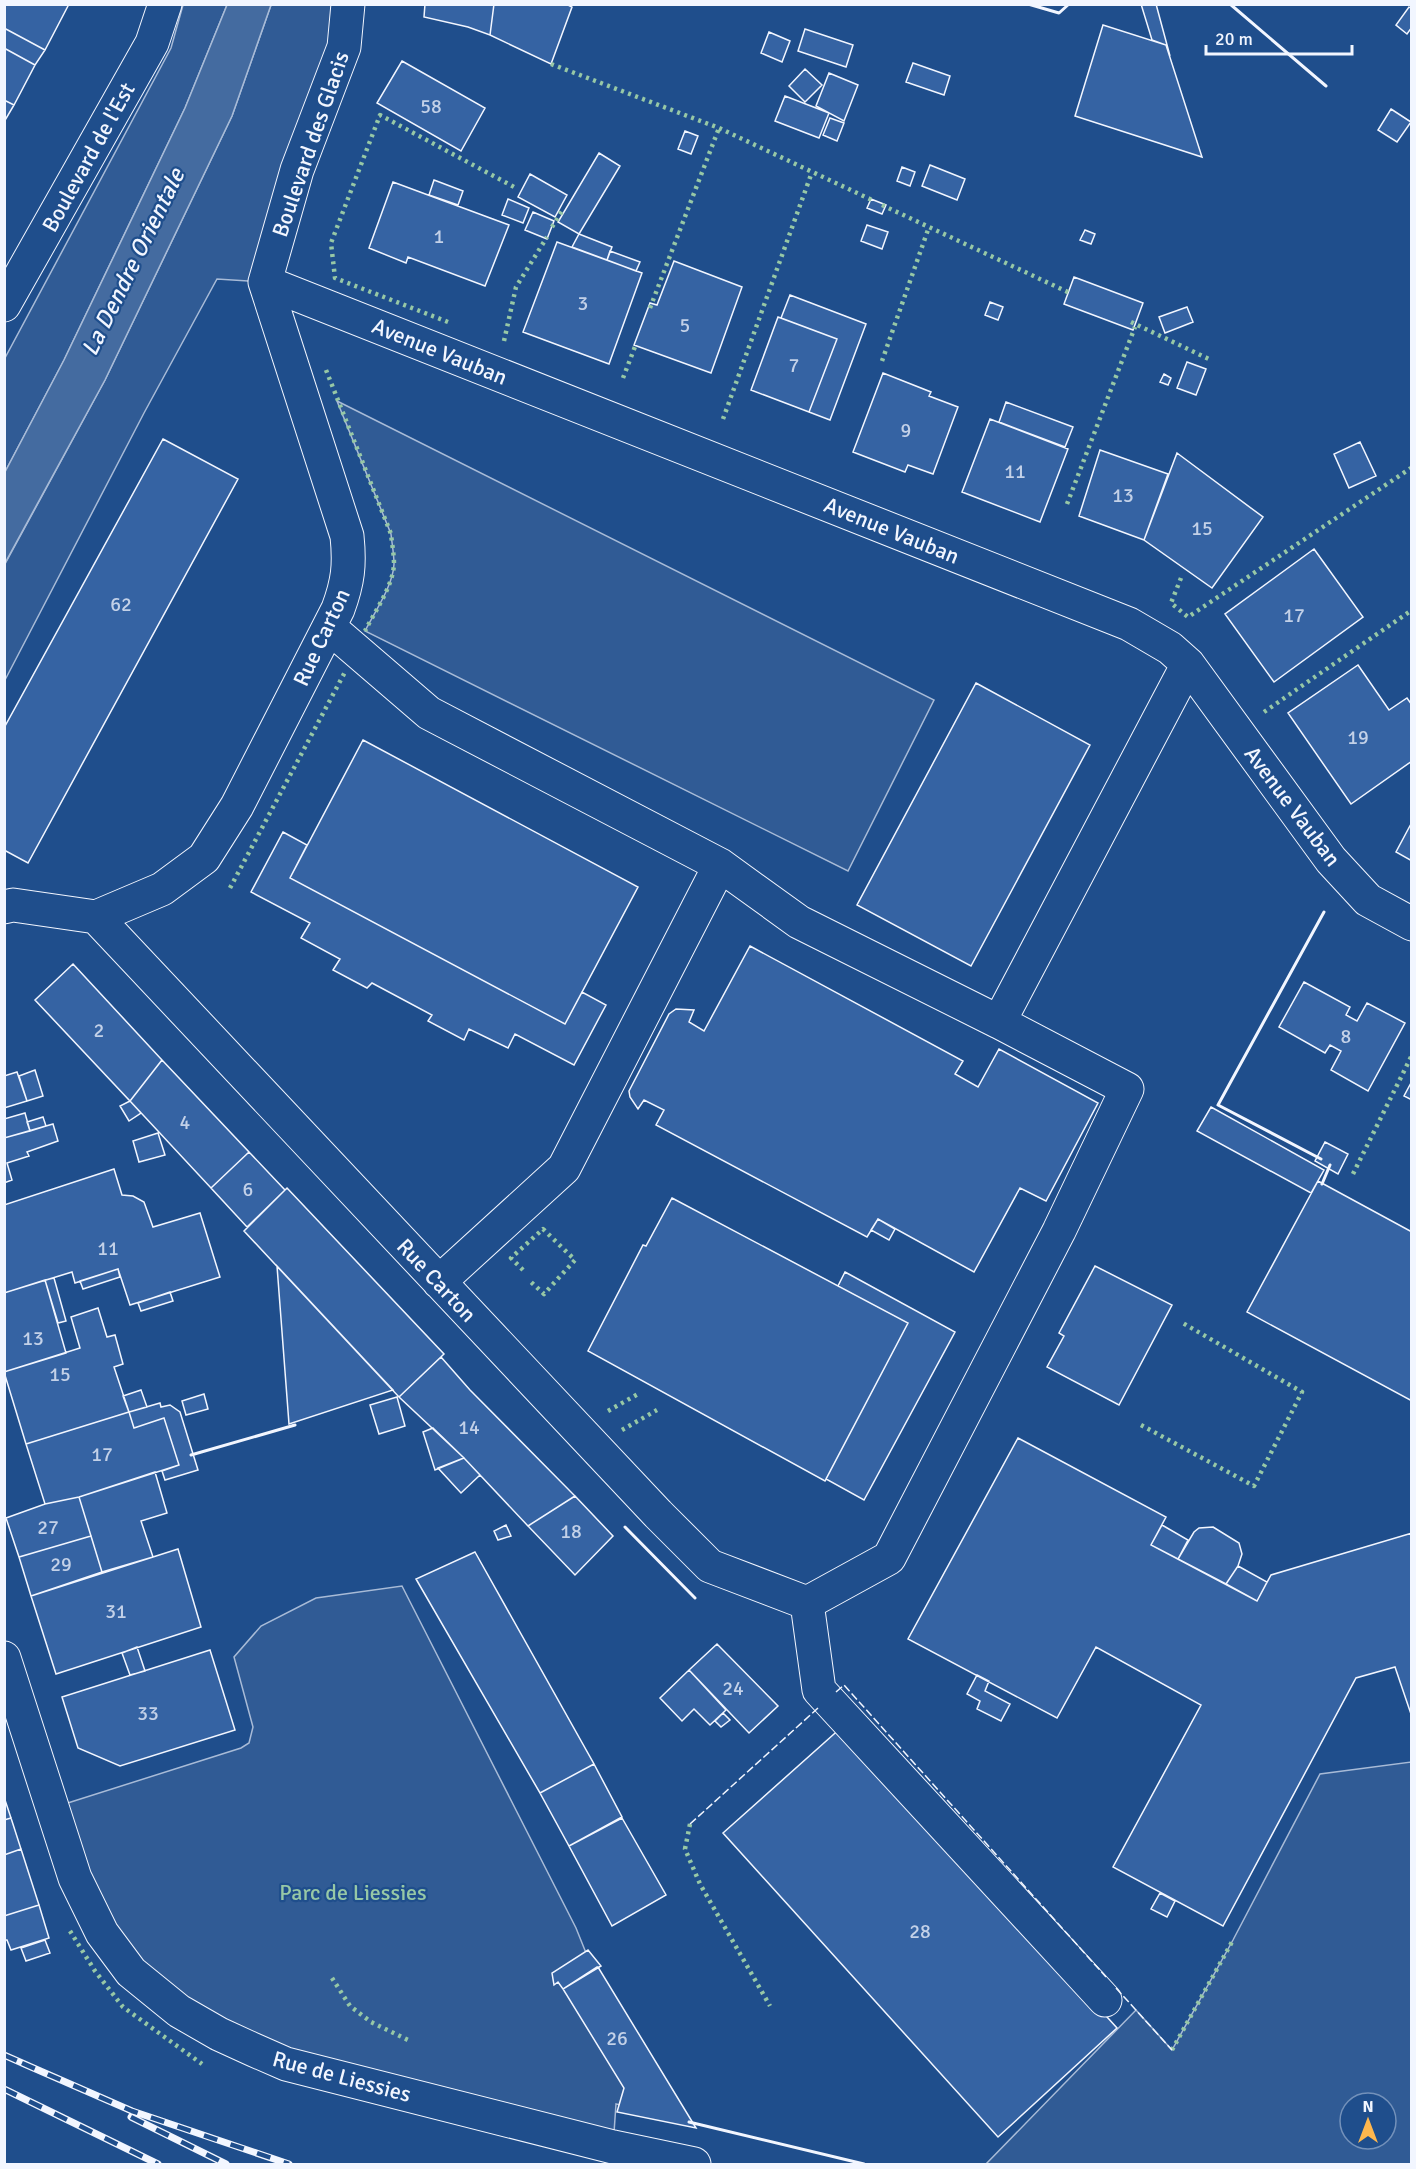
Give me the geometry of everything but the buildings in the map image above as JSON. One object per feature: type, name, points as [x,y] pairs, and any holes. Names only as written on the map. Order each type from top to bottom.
[{"type":"street","name":"Boulevard de l'Est","points":[[4,305],[152,43],[165,4]]},
{"type":"street","name":"Boulevard des Glacis","points":[[265,282],[297,170],[344,46],[348,4]]},
{"type":"street","name":"Rue Carton","points":[[265,282],[347,536],[350,561],[346,586],[329,627],[237,806],[204,858],[162,889],[96,917],[658,1514],[710,1566],[807,1603]]},
{"type":"street","name":"Avenue Vauban","points":[[265,282],[1129,624],[1170,648],[1188,664],[1331,860],[1368,900],[1412,924]]},
{"type":"street","points":[[329,627],[429,713],[720,865],[799,922],[1127,1089],[1059,1231],[890,1558],[807,1603],[819,1690],[1105,2000]]},
{"type":"street","points":[[999,1022],[1188,664]]},
{"type":"street","points":[[439,1282],[564,1168],[720,865]]},
{"type":"street","points":[[4,907],[13,904],[96,917]]},
{"type":"street","name":"Rue de Liessies","points":[[4,1658],[71,1868],[83,1898],[102,1933],[131,1972],[179,2010],[219,2034],[286,2064],[613,2147],[694,2164]]},
{"type":"green space","points":[[183,5],[227,5],[185,108],[64,360],[5,472],[5,358],[171,48]]},
{"type":"green space","points":[[271,5],[348,5],[265,282],[217,279],[144,413],[5,680],[5,564],[105,380],[232,116]]},
{"type":"green space","points":[[337,401],[934,700],[848,871],[365,631],[390,581],[394,564],[393,549],[391,534]]},
{"type":"green space","name":"Parc de Liessies","points":[[402,1586],[576,1928],[650,2112],[616,2104],[613,2147],[286,2064],[131,1972],[52,1808],[241,1748],[249,1743],[253,1727],[234,1657],[261,1626],[316,1598]]},
{"type":"green space","points":[[1411,1762],[1411,2164],[986,2164],[1136,2010],[1172,2050],[1320,1774]]},
{"type":"water","name":"La Dendre Orientale","points":[[227,5],[271,5],[232,116],[105,380],[5,563],[5,472],[64,360],[185,108]]},
{"type":"railway","points":[[4,2055],[29,2066]]},
{"type":"railway","points":[[22,2063],[132,2111],[289,2164]]},
{"type":"railway","points":[[4,2089],[158,2164]]},
{"type":"railway","points":[[131,2117],[226,2164]]},
{"type":"hedge","points":[[551,64],[719,128],[874,201]]},
{"type":"hedge","points":[[448,322],[335,278],[331,243],[380,115],[516,188]]},
{"type":"hedge","points":[[650,308],[719,128]]},
{"type":"hedge","points":[[723,419],[812,172]]},
{"type":"hedge","points":[[882,205],[1072,294]]},
{"type":"hedge","points":[[552,227],[562,211]]},
{"type":"hedge","points":[[882,361],[929,227]]},
{"type":"hedge","points":[[504,341],[516,287],[547,237]]},
{"type":"hedge","points":[[1131,322],[1211,360]]},
{"type":"hedge","points":[[1067,504],[1135,327]]},
{"type":"hedge","points":[[623,378],[636,344]]},
{"type":"hedge","points":[[326,370],[391,534],[393,572],[387,590],[365,631]]},
{"type":"hedge","points":[[1181,578],[1171,603],[1188,617],[1411,468]]},
{"type":"hedge","points":[[1264,712],[1412,610]]},
{"type":"hedge","points":[[230,888],[345,672]]},
{"type":"hedge","points":[[1353,1174],[1412,1055]]},
{"type":"hedge","points":[[523,1270],[511,1258],[543,1229],[575,1260],[544,1294],[531,1282]]},
{"type":"hedge","points":[[1141,1425],[1254,1486],[1302,1392],[1181,1322]]},
{"type":"hedge","points":[[608,1411],[638,1394]]},
{"type":"hedge","points":[[622,1430],[657,1410]]},
{"type":"hedge","points":[[690,1824],[685,1849],[700,1884],[770,2006]]},
{"type":"hedge","points":[[70,1931],[95,1971],[123,2007],[202,2064]]},
{"type":"hedge","points":[[1172,2050],[1233,1940]]},
{"type":"hedge","points":[[332,1978],[350,2006],[371,2022],[410,2041]]},
{"type":"fence","points":[[836,1692],[844,1685],[1106,1977]]},
{"type":"fence","points":[[690,1824],[818,1708]]},
{"type":"fence","points":[[1116,1988],[1172,2050]]},
{"type":"wall","points":[[1028,4],[1059,13],[1069,4]]},
{"type":"wall","points":[[1230,4],[1326,86]]},
{"type":"wall","points":[[1321,1159],[1218,1105],[1324,912]]},
{"type":"wall","points":[[1322,1184],[1330,1165]]},
{"type":"wall","points":[[191,1455],[295,1425]]},
{"type":"wall","points":[[625,1527],[695,1598]]},
{"type":"wall","points":[[689,2122],[864,2164]]}]
